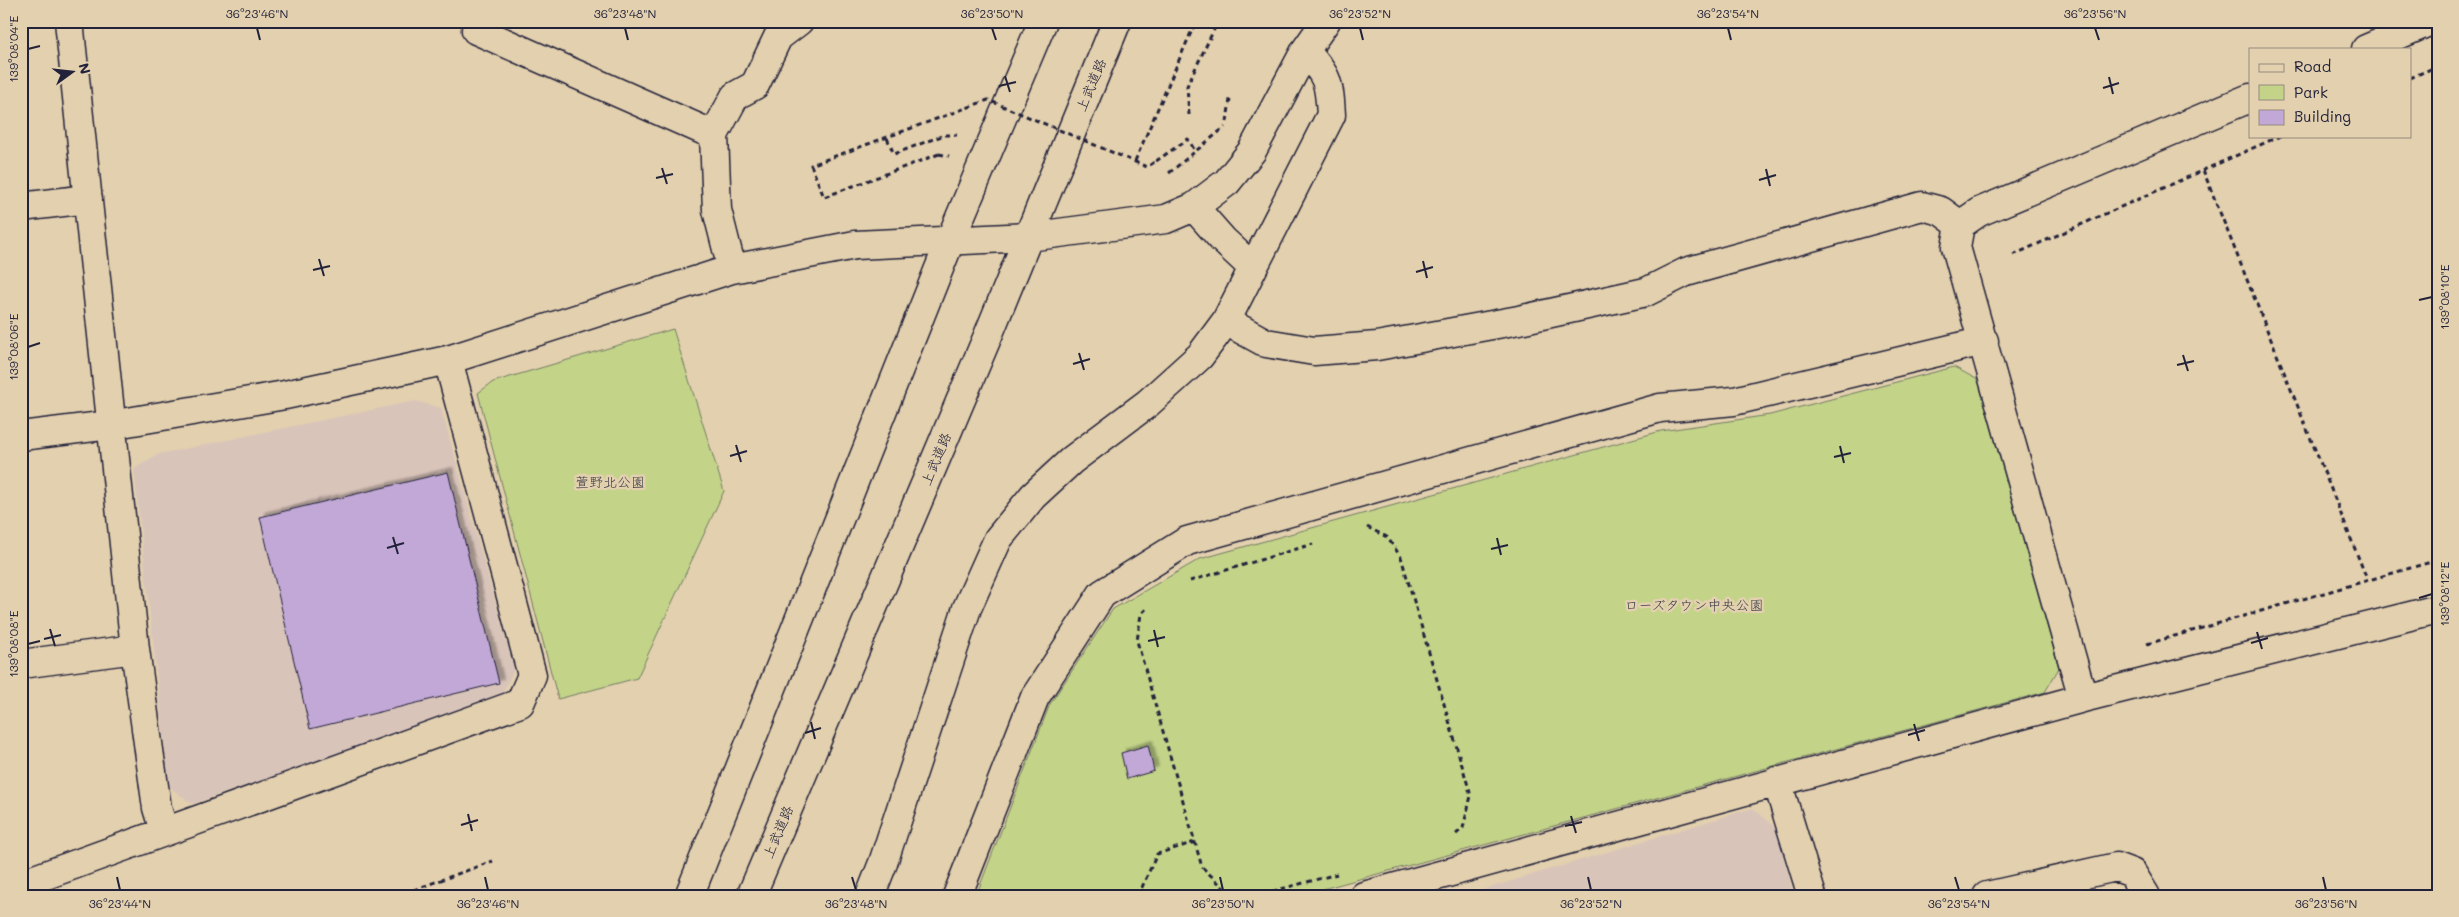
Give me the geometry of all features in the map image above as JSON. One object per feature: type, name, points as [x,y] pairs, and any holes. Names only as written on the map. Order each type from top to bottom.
[{"type":"main road","points":[[69,21],[110,425],[136,650],[157,808],[164,831]]},
{"type":"main road","points":[[732,269],[717,210],[714,135],[734,96],[755,85],[778,37],[799,21]]},
{"type":"main road","points":[[689,896],[950,241],[1043,21]]},
{"type":"main road","name":"上武道路","points":[[751,896],[987,338],[1117,21]]},
{"type":"main road","points":[[21,436],[110,425],[284,396],[448,360],[732,269],[855,245],[1028,237],[1142,224],[1166,219],[1194,207],[1227,182],[1252,151],[1305,51],[1326,21]]},
{"type":"main road","points":[[2368,48],[2431,21]]},
{"type":"main road","points":[[476,30],[714,135]]},
{"type":"main road","points":[[870,896],[883,863],[967,608],[998,539],[1034,496],[1066,466],[1148,403],[1200,356],[1226,321],[1331,115],[1329,85],[1321,69],[1305,51]]},
{"type":"main road","points":[[2083,698],[1956,247],[1960,225],[1979,212],[2249,98]]},
{"type":"main road","points":[[21,207],[88,199]]},
{"type":"main road","points":[[1226,321],[1266,343],[1314,351],[1377,346],[1519,320],[1646,292],[1686,272],[1922,206],[1942,211],[1960,225]]},
{"type":"main road","points":[[1194,207],[1223,240],[1253,268]]},
{"type":"main road","points":[[957,896],[1035,697],[1102,594],[1187,541],[1660,408],[1734,401],[1984,341]]},
{"type":"main road","points":[[21,884],[520,703],[532,675],[448,360]]},
{"type":"main road","points":[[1364,896],[2083,698],[2438,609]]},
{"type":"main road","points":[[21,664],[136,650]]},
{"type":"main road","points":[[1777,781],[1812,896]]},
{"type":"main road","points":[[1987,896],[2116,867],[2132,873],[2146,896]]},
{"type":"path","points":[[1135,161],[1196,21]]},
{"type":"path","points":[[1189,115],[1187,86],[1218,21]]},
{"type":"path","points":[[2412,77],[2438,66]]},
{"type":"path","points":[[1169,173],[1227,125],[1230,99]]},
{"type":"path","points":[[939,154],[824,198],[811,166],[988,100],[1147,167],[1188,139],[1195,151]]},
{"type":"path","points":[[887,138],[894,154],[944,135]]},
{"type":"path","points":[[2013,254],[2275,138]]},
{"type":"path","points":[[2203,170],[2367,579]]},
{"type":"path","points":[[1358,530],[1367,527],[1387,537],[1401,557],[1471,796],[1463,828],[1448,840]]},
{"type":"path","points":[[1183,584],[1321,541]]},
{"type":"path","points":[[2147,644],[2438,560]]},
{"type":"path","points":[[1147,608],[1141,614],[1137,641],[1202,867],[1225,889],[1247,896]]},
{"type":"path","points":[[1138,896],[1157,854],[1195,842]]},
{"type":"path","points":[[397,896],[493,861]]},
{"type":"path","points":[[1255,896],[1339,874]]},
{"type":"shaded area","points":[[415,401],[441,408],[514,669],[501,697],[193,804],[169,787],[134,469],[159,454]]},
{"type":"shaded area","points":[[1753,808],[1776,828],[1794,896],[1462,896]]},
{"type":"shaded area","points":[[2093,890],[2114,896],[2067,896]]},
{"type":"green space","name":"萱野北公園","points":[[673,329],[724,491],[637,678],[558,699],[478,393],[493,382]]},
{"type":"green space","name":"ローズタウン中央公園","points":[[1954,367],[1978,380],[2059,668],[2045,692],[1297,896],[976,896],[1050,704],[1113,609],[1200,559],[1661,431],[1770,415]]},
{"type":"building","points":[[448,472],[499,683],[310,729],[260,517]]},
{"type":"building","points":[[1148,745],[1154,771],[1127,779],[1121,753]]}]
